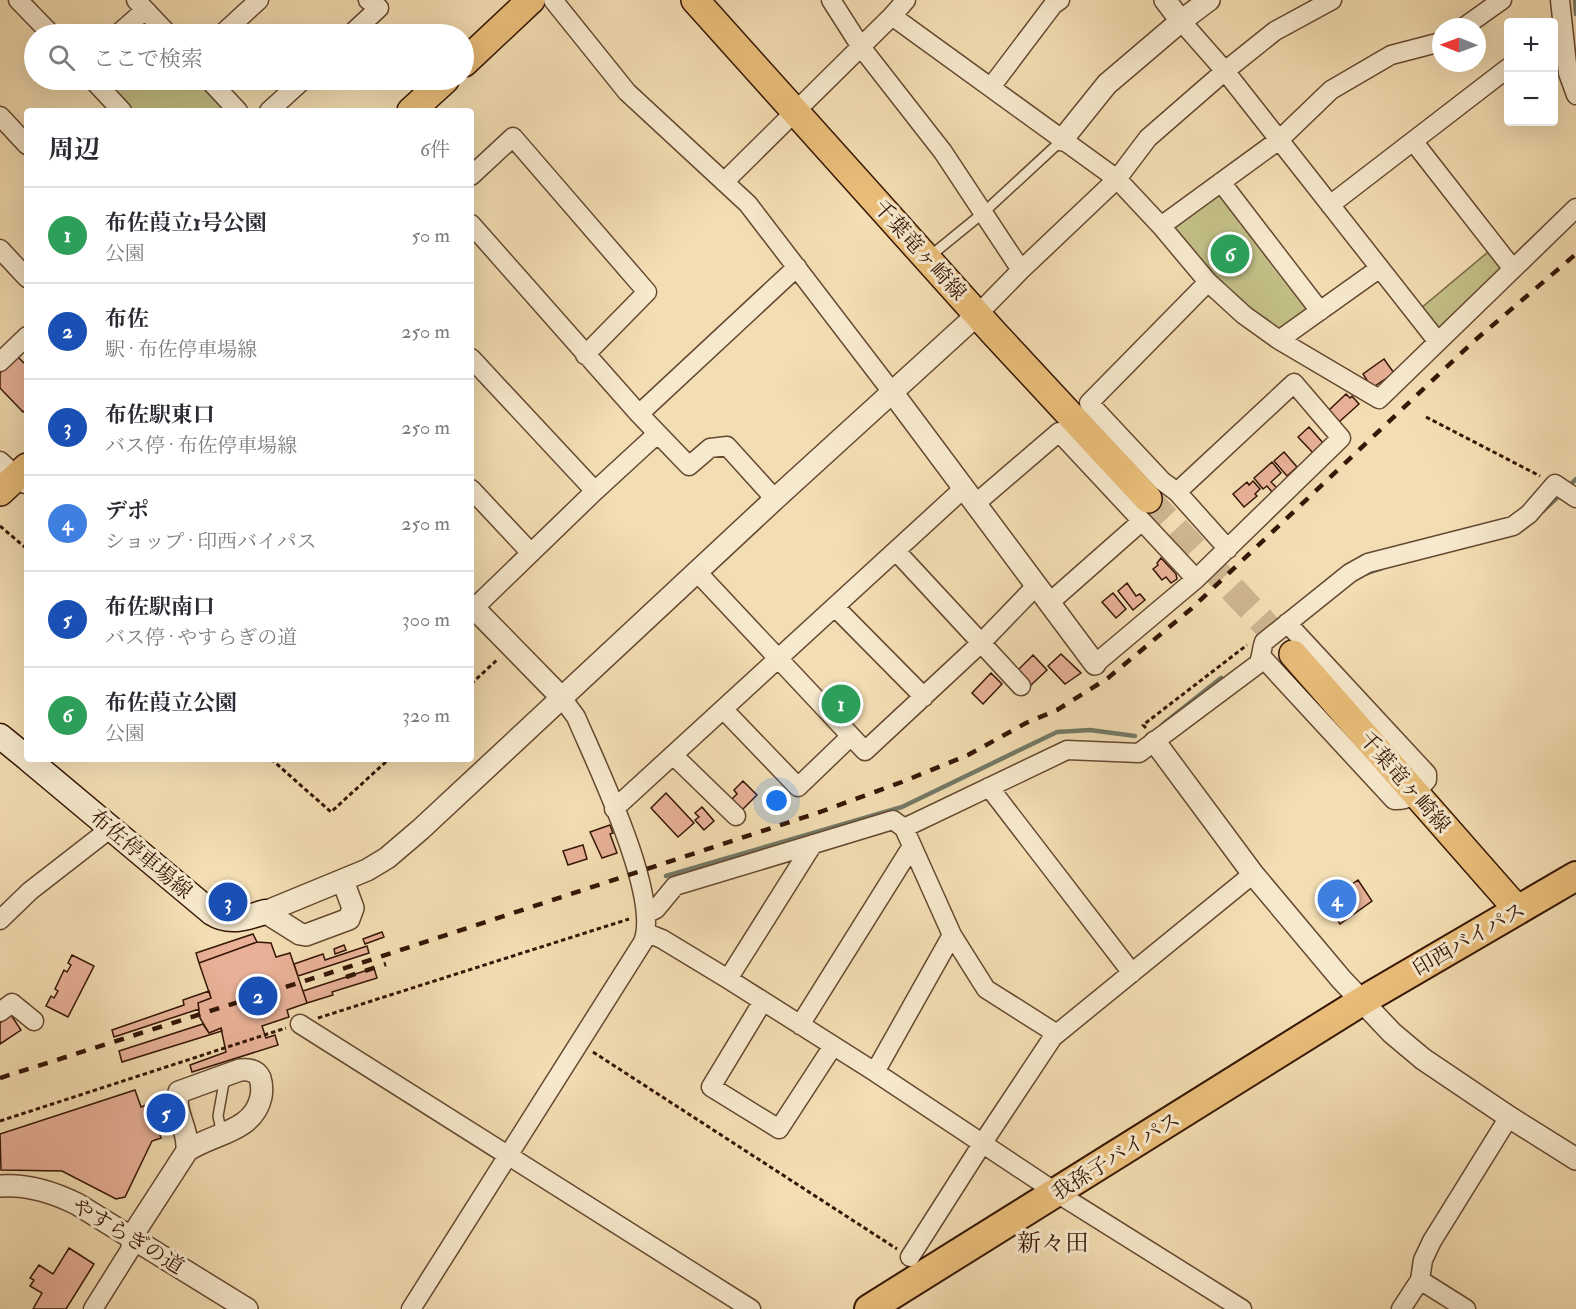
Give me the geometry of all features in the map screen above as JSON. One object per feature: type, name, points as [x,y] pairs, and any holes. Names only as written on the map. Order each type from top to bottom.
[{"type":"highway","name":"印西バイパス","points":[[1362,1002],[1576,876]]},
{"type":"highway","name":"我孫子バイパス","points":[[869,1309],[1362,1002]]},
{"type":"main road","points":[[474,54],[531,0]]},
{"type":"main road","name":"千葉竜ヶ崎線","points":[[695,0],[978,314],[1145,510]]},
{"type":"main road","points":[[414,108],[434,90]]},
{"type":"main road","name":"千葉竜ヶ崎線","points":[[1293,654],[1518,910]]},
{"type":"main road","name":"布佐停車場線","points":[[0,735],[24,756]]},
{"type":"main road","name":"布佐停車場線","points":[[32,762],[199,903],[220,918],[238,919],[265,912]]},
{"type":"street","points":[[18,0],[41,24]]},
{"type":"street","points":[[233,24],[259,0]]},
{"type":"street","points":[[362,24],[379,8],[368,0]]},
{"type":"street","points":[[553,0],[627,92],[748,204],[1095,664],[1196,579],[1341,438],[1294,383],[1177,492]]},
{"type":"street","points":[[831,0],[861,47],[943,152],[1021,270]]},
{"type":"street","points":[[724,182],[906,0]]},
{"type":"street","points":[[991,87],[1053,5],[1060,0]]},
{"type":"street","points":[[1165,0],[1225,71],[1438,342]]},
{"type":"street","points":[[1062,140],[1107,84],[1209,0]]},
{"type":"street","points":[[265,912],[367,870],[395,850],[456,798],[775,499],[978,314],[1117,179],[1148,138],[1275,31],[1332,0]]},
{"type":"street","points":[[1477,18],[1502,0]]},
{"type":"street","points":[[1560,0],[1558,34],[1576,95]]},
{"type":"street","points":[[126,24],[141,5],[159,24]]},
{"type":"street","points":[[892,16],[1117,179],[1161,226],[1208,282],[1244,315],[1279,340],[1380,399],[1576,208]]},
{"type":"street","points":[[1161,226],[1279,140],[1331,90],[1391,55],[1432,44]]},
{"type":"street","points":[[1330,205],[1504,72]]},
{"type":"street","points":[[102,90],[119,108]]},
{"type":"street","points":[[218,90],[235,108]]},
{"type":"street","points":[[272,108],[292,90]]},
{"type":"street","points":[[0,116],[24,142]]},
{"type":"street","points":[[474,173],[513,137],[647,292],[585,355]]},
{"type":"street","points":[[1413,141],[1514,269]]},
{"type":"street","points":[[1221,182],[1320,311]]},
{"type":"street","points":[[474,227],[585,355],[689,466],[710,448],[727,446],[775,499]]},
{"type":"street","points":[[0,249],[24,275]]},
{"type":"street","points":[[639,414],[797,267]]},
{"type":"street","points":[[1279,340],[1380,268]]},
{"type":"street","points":[[1208,282],[1089,403],[1162,482],[1177,492],[1228,549]]},
{"type":"street","points":[[0,362],[24,339]]},
{"type":"street","points":[[474,361],[595,491]]},
{"type":"street","points":[[615,809],[896,551],[1059,432],[1145,510],[1196,579]]},
{"type":"street","points":[[474,606],[657,434]]},
{"type":"street","points":[[903,828],[1067,750],[1139,753],[1258,664],[1262,657],[1264,642],[1350,573],[1368,563],[1513,526],[1529,514],[1555,484],[1576,498]]},
{"type":"street","points":[[474,492],[531,553]]},
{"type":"street","points":[[697,572],[865,751],[981,643],[1145,510]]},
{"type":"street","points":[[896,551],[1021,686]]},
{"type":"street","points":[[835,607],[924,697]]},
{"type":"street","points":[[411,1309],[647,933],[639,872],[576,717],[562,698],[474,610]]},
{"type":"street","points":[[1262,657],[1394,800],[1404,801],[1415,794],[1427,780],[1427,774],[1287,623]]},
{"type":"street","points":[[723,709],[798,787],[851,736]]},
{"type":"street","points":[[1155,742],[1253,874],[1362,1002],[1392,1033],[1423,1059],[1576,1159]]},
{"type":"street","points":[[673,755],[736,816]]},
{"type":"street","points":[[989,787],[1132,973]]},
{"type":"street","points":[[646,914],[656,909],[675,886],[893,820],[903,828],[952,934],[986,989],[1057,1034]]},
{"type":"street","points":[[0,920],[30,891],[111,828]]},
{"type":"street","points":[[728,979],[813,844]]},
{"type":"street","points":[[800,1025],[912,846]]},
{"type":"street","points":[[910,1257],[982,1144],[1057,1034],[1253,874]]},
{"type":"street","points":[[265,912],[300,934],[306,935],[349,919],[353,908],[343,881]]},
{"type":"street","points":[[647,933],[662,939],[763,1001],[1057,1193],[1242,1309]]},
{"type":"street","points":[[874,1072],[952,934]]},
{"type":"street","points":[[763,1001],[711,1087],[778,1129],[833,1046]]},
{"type":"street","points":[[4,1002],[34,1021]]},
{"type":"street","points":[[300,1024],[751,1309]]},
{"type":"street","points":[[93,1309],[130,1250],[132,1236],[187,1151],[196,1144],[245,1123],[253,1115],[262,1091],[258,1074],[247,1069],[240,1070],[179,1092],[176,1104],[187,1131],[187,1151]]},
{"type":"street","points":[[1401,1309],[1420,1280],[1423,1260],[1431,1241],[1509,1117]]},
{"type":"street","name":"やすらぎの道","points":[[0,1185],[35,1188],[56,1194],[98,1215],[247,1309]]},
{"type":"street","points":[[1420,1280],[1466,1309]]},
{"type":"lane","points":[[927,258],[983,213],[1062,140]]},
{"type":"lane","points":[[222,1134],[218,1116],[225,1074]]},
{"type":"path","points":[[1426,417],[1555,484]]},
{"type":"path","points":[[0,526],[24,546]]},
{"type":"path","points":[[1155,742],[1143,725],[1251,642]]},
{"type":"path","points":[[474,681],[511,647]]},
{"type":"path","points":[[274,762],[331,812],[386,762]]},
{"type":"path","points":[[0,1121],[646,914]]},
{"type":"path","points":[[579,1043],[910,1257]]},
{"type":"shaded area","points":[[143,17],[150,24],[135,24]]},
{"type":"shaded area","points":[[113,90],[210,90],[227,108],[130,108]]},
{"type":"shaded area","points":[[1221,182],[1320,311],[1279,340],[1161,226]]},
{"type":"shaded area","points":[[1488,252],[1503,267],[1437,335],[1420,309]]},
{"type":"shaded area","points":[[843,689],[856,703],[840,719],[826,704]]},
{"type":"building","points":[[17,356],[24,363],[23,412],[0,388],[0,373]]},
{"type":"building","points":[[1384,359],[1394,373],[1372,388],[1363,374]]},
{"type":"building","points":[[1346,394],[1350,398],[1352,396],[1359,404],[1339,422],[1328,411]]},
{"type":"building","points":[[1309,427],[1324,444],[1314,454],[1298,437]]},
{"type":"building","points":[[1284,452],[1297,467],[1287,476],[1274,461]]},
{"type":"building","points":[[1272,462],[1281,473],[1271,482],[1278,489],[1273,493],[1267,486],[1263,489],[1254,478]]},
{"type":"building","points":[[1253,481],[1260,489],[1255,494],[1257,496],[1244,507],[1233,494],[1247,482],[1249,485]]},
{"type":"building","points":[[1161,558],[1176,574],[1177,579],[1171,583],[1166,577],[1162,580],[1153,569]]},
{"type":"building","points":[[1127,583],[1136,596],[1140,594],[1145,600],[1133,610],[1118,591]]},
{"type":"building","points":[[1113,593],[1126,609],[1116,618],[1102,602]]},
{"type":"building","points":[[1061,654],[1081,673],[1065,684],[1048,666]]},
{"type":"building","points":[[1033,655],[1047,670],[1030,686],[1016,672]]},
{"type":"building","points":[[991,673],[1002,684],[983,704],[972,693]]},
{"type":"building","points":[[743,781],[757,795],[741,811],[731,800],[737,794],[734,790]]},
{"type":"building","points":[[666,793],[694,823],[678,837],[651,808]]},
{"type":"building","points":[[702,807],[714,821],[704,830],[695,820],[699,817],[695,813]]},
{"type":"building","points":[[610,825],[613,833],[610,834],[617,853],[602,858],[590,832]]},
{"type":"building","points":[[583,845],[587,859],[568,865],[563,851]]},
{"type":"building","points":[[1358,880],[1372,901],[1340,924],[1325,903]]},
{"type":"building","points":[[382,932],[384,937],[365,944],[363,939]]},
{"type":"building","points":[[253,934],[257,942],[199,963],[196,953]]},
{"type":"building","points":[[257,942],[271,943],[276,957],[290,953],[307,1003],[287,1010],[289,1017],[262,1026],[266,1038],[275,1035],[278,1045],[192,1072],[190,1065],[226,1052],[221,1028],[209,1033],[200,1018],[198,1003],[211,998],[199,963]]},
{"type":"building","points":[[344,945],[346,950],[335,954],[334,949]]},
{"type":"building","points":[[367,946],[369,953],[298,976],[294,964],[323,954],[325,960]]},
{"type":"building","points":[[72,955],[94,966],[68,1017],[46,1006],[51,996],[54,998],[58,991],[55,989],[64,970],[67,972],[71,965],[68,963]]},
{"type":"building","points":[[374,968],[377,978],[332,992],[333,995],[307,1003],[303,991]]},
{"type":"building","points":[[209,991],[211,998],[198,1003],[199,1009],[114,1037],[112,1030],[184,1005],[183,1000]]},
{"type":"building","points":[[11,1015],[21,1030],[0,1044],[0,1023]]},
{"type":"building","points":[[203,1024],[209,1033],[221,1028],[222,1031],[122,1062],[119,1051]]},
{"type":"building","points":[[135,1090],[141,1107],[149,1104],[161,1138],[152,1141],[125,1197],[116,1199],[62,1171],[1,1170],[0,1134]]},
{"type":"building","points":[[69,1248],[94,1264],[66,1309],[33,1309],[42,1293],[30,1286],[34,1280],[30,1278],[39,1265],[53,1274]]},
{"type":"waterway","points":[[1575,0],[1576,14]]},
{"type":"waterway","points":[[1567,488],[1576,479]]},
{"type":"waterway","points":[[1543,511],[1561,494]]},
{"type":"waterway","points":[[1364,574],[1382,568]]},
{"type":"waterway","points":[[1163,724],[1221,678]]},
{"type":"waterway","points":[[666,876],[902,807],[1057,732],[1090,730],[1135,736]]},
{"type":"tunnel","points":[[1148,499],[1293,654]]},
{"type":"railway","points":[[0,1078],[361,963],[820,812],[968,755],[1026,723],[1057,710],[1108,678],[1191,609],[1473,342],[1576,254]]},
{"type":"railway","points":[[346,977],[386,964]]},
{"type":"place","name":"布佐葭立公園","points":[[1230,254]]},
{"type":"place","name":"布佐葭立1号公園","points":[[841,704]]},
{"type":"place","name":"デポ","points":[[1337,899]]},
{"type":"place","name":"布佐駅東口","points":[[228,902]]},
{"type":"place","name":"布佐","points":[[258,996]]},
{"type":"place","name":"布佐駅南口","points":[[166,1113]]},
{"type":"district","name":"新々田","points":[[1053,1243]]}]
